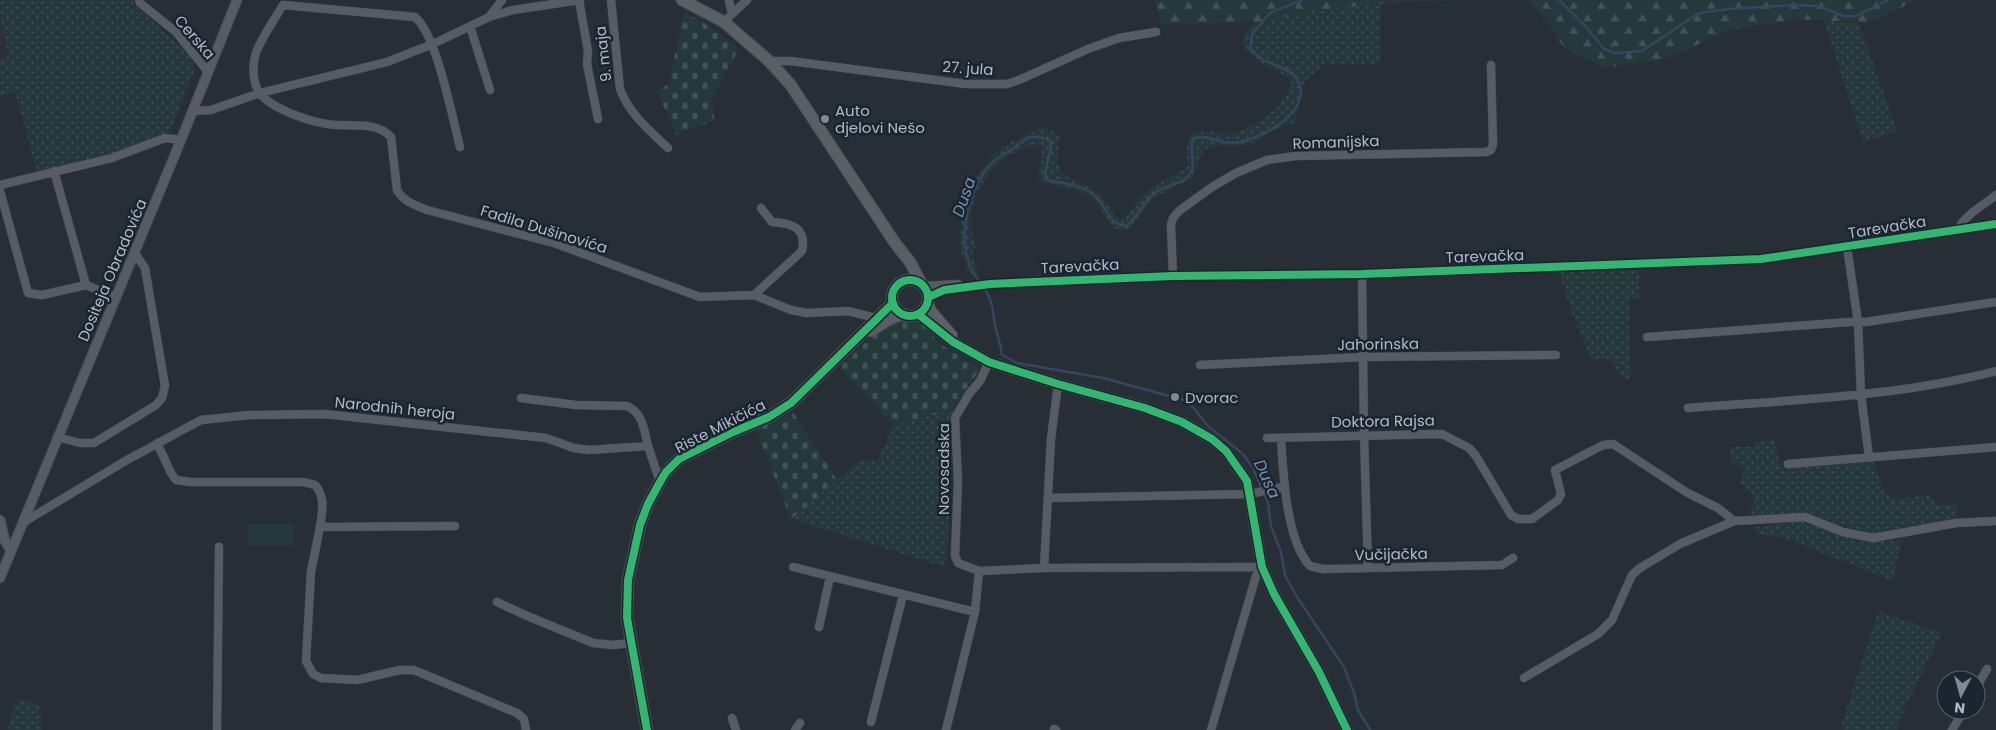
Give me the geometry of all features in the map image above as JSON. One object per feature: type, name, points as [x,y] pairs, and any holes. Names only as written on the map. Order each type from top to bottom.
[{"type":"main road","points":[[682,0],[728,18],[790,84],[895,243],[910,262],[946,330],[965,349]]},
{"type":"main road","points":[[895,243],[904,265],[903,278],[893,291],[893,303],[897,310],[903,314],[912,316],[918,314]]},
{"type":"main road","points":[[901,282],[911,280],[926,292]]},
{"type":"main road","points":[[918,314],[926,292]]},
{"type":"main road","name":"Riste Mikičića","points":[[648,730],[627,618],[628,580],[640,525],[648,504],[660,482],[666,472],[679,459],[733,432],[770,417],[791,403],[893,303]]},
{"type":"main road","name":"Riste Mikičića","points":[[852,342],[888,320],[903,314]]},
{"type":"main road","points":[[918,314],[946,337],[989,362],[1058,384],[1145,408],[1182,422],[1212,439],[1226,451],[1247,480],[1253,493],[1262,566],[1274,594],[1319,672],[1347,730]]},
{"type":"street","name":"Cerska","points":[[139,0],[140,3],[176,32],[208,72]]},
{"type":"street","name":"Dositeja Obradovića","points":[[0,578],[181,140],[236,0]]},
{"type":"street","points":[[489,17],[502,0]]},
{"type":"street","points":[[192,111],[211,110],[260,93],[387,62],[433,44],[489,17],[513,10],[580,0],[588,51],[587,64],[598,119]]},
{"type":"street","name":"9. maja","points":[[611,0],[620,89],[640,123],[668,148]]},
{"type":"street","points":[[728,18],[729,0]]},
{"type":"street","points":[[728,18],[748,0]]},
{"type":"street","points":[[260,93],[256,87],[254,69],[256,53],[284,2],[415,17],[422,22],[433,44],[460,147]]},
{"type":"street","points":[[470,26],[490,90]]},
{"type":"street","name":"27. jula","points":[[769,61],[790,61],[966,84],[1007,84],[1088,48],[1119,38],[1156,32]]},
{"type":"street","name":"Romanijska","points":[[1173,276],[1171,225],[1173,218],[1179,211],[1212,187],[1251,166],[1267,160],[1296,156],[1486,152],[1491,150],[1493,144],[1491,65]]},
{"type":"street","name":"Fadila Dušinovića","points":[[260,93],[269,102],[283,110],[304,118],[334,125],[362,125],[386,132],[391,138],[396,190],[408,202],[427,210],[554,244],[700,297],[754,295],[791,310],[807,313],[848,311],[876,318]]},
{"type":"street","points":[[0,185],[112,158],[165,138],[181,140]]},
{"type":"street","points":[[54,171],[86,285]]},
{"type":"street","points":[[0,191],[28,293],[42,294],[86,285],[116,298]]},
{"type":"street","points":[[1958,230],[1961,224],[1996,195]]},
{"type":"street","points":[[754,295],[802,252],[804,241],[802,234],[794,226],[772,222],[761,208]]},
{"type":"street","name":"Tarevačka","points":[[926,292],[990,284],[1173,276],[1362,274],[1761,259],[1996,224]]},
{"type":"street","points":[[1848,247],[1858,322],[1861,395],[1869,457]]},
{"type":"street","points":[[57,437],[80,443],[94,442],[156,405],[162,398],[165,386],[145,268],[134,252]]},
{"type":"street","points":[[1362,274],[1368,568]]},
{"type":"street","points":[[1647,336],[1858,322],[1996,302]]},
{"type":"street","name":"Jahorinska","points":[[1200,365],[1364,357],[1556,355]]},
{"type":"street","name":"Novosadska","points":[[989,362],[980,381],[969,394],[955,418],[958,481],[955,556],[958,563],[979,571],[1044,568],[1262,566]]},
{"type":"street","points":[[1688,408],[1861,395],[1953,382],[1996,371]]},
{"type":"street","points":[[1044,568],[1051,439],[1058,384]]},
{"type":"street","points":[[521,398],[576,405],[627,406],[633,409],[639,415],[660,482]]},
{"type":"street","name":"Narodnih heroja","points":[[24,522],[157,443],[201,420],[249,415],[324,414],[546,438],[574,448],[589,450],[648,446]]},
{"type":"street","name":"Doktora Rajsa","points":[[1267,438],[1442,434],[1469,448],[1476,456],[1511,515],[1525,520],[1532,519],[1558,500],[1561,494],[1555,470],[1603,445],[1613,444],[1686,492],[1718,508],[1734,521]]},
{"type":"street","points":[[1049,498],[1253,493],[1280,488],[1281,438]]},
{"type":"street","points":[[157,443],[176,480],[190,482],[303,482],[315,485],[322,496],[323,505],[311,572],[306,661],[313,674],[321,678],[357,680],[400,670],[414,670],[517,713],[524,719],[526,730]]},
{"type":"street","points":[[1788,464],[1996,447]]},
{"type":"street","name":"Vučijačka","points":[[1280,488],[1298,550],[1310,566],[1323,569],[1502,565],[1514,558]]},
{"type":"street","points":[[1524,678],[1598,634],[1612,620],[1632,575],[1640,568],[1680,544],[1734,521],[1805,518],[1843,532],[1872,538],[1956,523],[1996,522]]},
{"type":"street","points":[[0,520],[5,541],[11,551]]},
{"type":"street","points":[[320,527],[455,526]]},
{"type":"street","points":[[217,730],[219,547]]},
{"type":"street","points":[[1211,730],[1256,576],[1262,566]]},
{"type":"street","points":[[793,567],[975,612]]},
{"type":"street","points":[[946,730],[975,612],[979,571]]},
{"type":"street","points":[[819,627],[830,577]]},
{"type":"street","points":[[871,722],[903,595]]},
{"type":"street","points":[[497,602],[593,643],[613,645],[631,643]]},
{"type":"street","points":[[732,718],[736,730]]},
{"type":"shaded area","points":[[0,15],[8,57],[0,59]]},
{"type":"green space","points":[[0,0],[132,0],[135,6],[189,54],[195,69],[169,134],[115,155],[37,172],[15,92],[0,96],[0,59],[8,57],[0,15]]},
{"type":"green space","points":[[1155,0],[1474,0],[1403,2],[1316,10],[1260,22],[1162,25]]},
{"type":"green space","points":[[1527,0],[1917,0],[1868,23],[1798,19],[1730,30],[1665,59],[1605,68],[1564,48],[1542,16]]},
{"type":"green space","points":[[1381,4],[1380,64],[1324,64],[1305,81],[1294,123],[1271,131],[1257,141],[1245,146],[1212,146],[1203,151],[1191,179],[1153,198],[1134,223],[1125,231],[1114,229],[1094,201],[1083,193],[1039,180],[1038,171],[1042,156],[1041,148],[1035,145],[1024,148],[1002,160],[986,179],[975,201],[971,221],[976,247],[972,254],[979,275],[970,275],[962,254],[960,242],[966,203],[983,167],[990,157],[1002,147],[1043,126],[1060,136],[1058,164],[1061,171],[1098,193],[1117,218],[1124,218],[1141,197],[1154,186],[1187,167],[1189,136],[1200,132],[1232,133],[1250,127],[1270,113],[1286,95],[1290,86],[1290,78],[1259,62],[1244,49],[1243,36],[1255,22],[1316,10]]},
{"type":"green space","points":[[684,12],[704,23],[739,48],[721,83],[710,98],[715,120],[676,135],[657,91],[669,84]]},
{"type":"green space","points":[[1824,21],[1859,24],[1897,131],[1863,142]]},
{"type":"green space","points":[[1639,270],[1640,298],[1629,300],[1631,376],[1628,379],[1622,378],[1611,360],[1591,359],[1573,316],[1559,272]]},
{"type":"green space","points":[[896,321],[920,321],[939,343],[980,369],[953,410],[893,425],[839,367],[878,331]]},
{"type":"green space","points":[[953,410],[950,512],[945,567],[791,519],[860,460],[878,460],[893,425]]},
{"type":"green space","points":[[793,412],[837,480],[791,519],[756,430]]},
{"type":"green space","points":[[1775,440],[1780,467],[1873,462],[1885,493],[1897,499],[1929,495],[1938,505],[1957,504],[1957,518],[1874,533],[1808,515],[1790,513],[1753,517],[1749,510],[1754,504],[1752,493],[1740,484],[1744,469],[1731,461],[1730,447],[1754,447],[1754,442]]},
{"type":"green space","points":[[1800,521],[1861,542],[1902,540],[1893,581],[1785,538],[1756,534],[1754,527]]},
{"type":"green space","points":[[248,524],[294,524],[294,546],[248,546]]},
{"type":"green space","points":[[1878,611],[1942,633],[1902,714],[1897,730],[1840,730]]},
{"type":"green space","points":[[17,699],[39,705],[42,730],[7,730]]},
{"type":"waterway","name":"Dusa","points":[[1302,0],[1270,13],[1252,34],[1250,49],[1262,59],[1293,74],[1299,84],[1301,95],[1297,106],[1279,124],[1254,138],[1232,143],[1202,137],[1192,139],[1193,166],[1190,174],[1182,181],[1156,192],[1126,226],[1116,222],[1098,199],[1089,191],[1071,184],[1046,180],[1045,176],[1051,142],[1039,137],[1030,137],[992,163],[984,172],[968,210],[965,238],[966,251],[971,268],[991,302],[1002,355],[1017,363],[1103,378],[1184,400],[1193,407],[1207,425],[1243,454],[1253,468],[1268,503],[1271,526],[1281,552],[1285,575],[1295,594],[1344,667],[1358,710],[1370,730]]},
{"type":"waterway","name":"Dusa","points":[[1559,0],[1588,29],[1604,49],[1616,53],[1642,51],[1699,13],[1793,5],[1819,6],[1843,16],[1856,16],[1888,0]]},
{"type":"cycle path","points":[[929,297],[944,290],[990,284],[1173,276],[1362,274],[1761,259],[1996,224]]},
{"type":"cycle path","points":[[910,280],[917,281],[923,285],[927,291],[928,298],[927,305],[923,311],[917,315],[910,316],[903,315],[897,311],[893,305],[892,298],[893,291],[897,285],[903,281],[910,280]]},
{"type":"cycle path","points":[[647,730],[627,618],[628,580],[640,525],[648,504],[660,482],[666,472],[679,459],[733,432],[769,417],[791,403],[893,303]]},
{"type":"cycle path","points":[[918,314],[953,342],[989,362],[1058,384],[1145,408],[1182,422],[1212,439],[1226,451],[1247,481],[1262,567],[1274,594],[1319,672],[1347,730]]},
{"type":"place","name":"Auto djelovi Nešo","points":[[825,119]]},
{"type":"place","name":"Dvorac","points":[[1175,397]]}]
